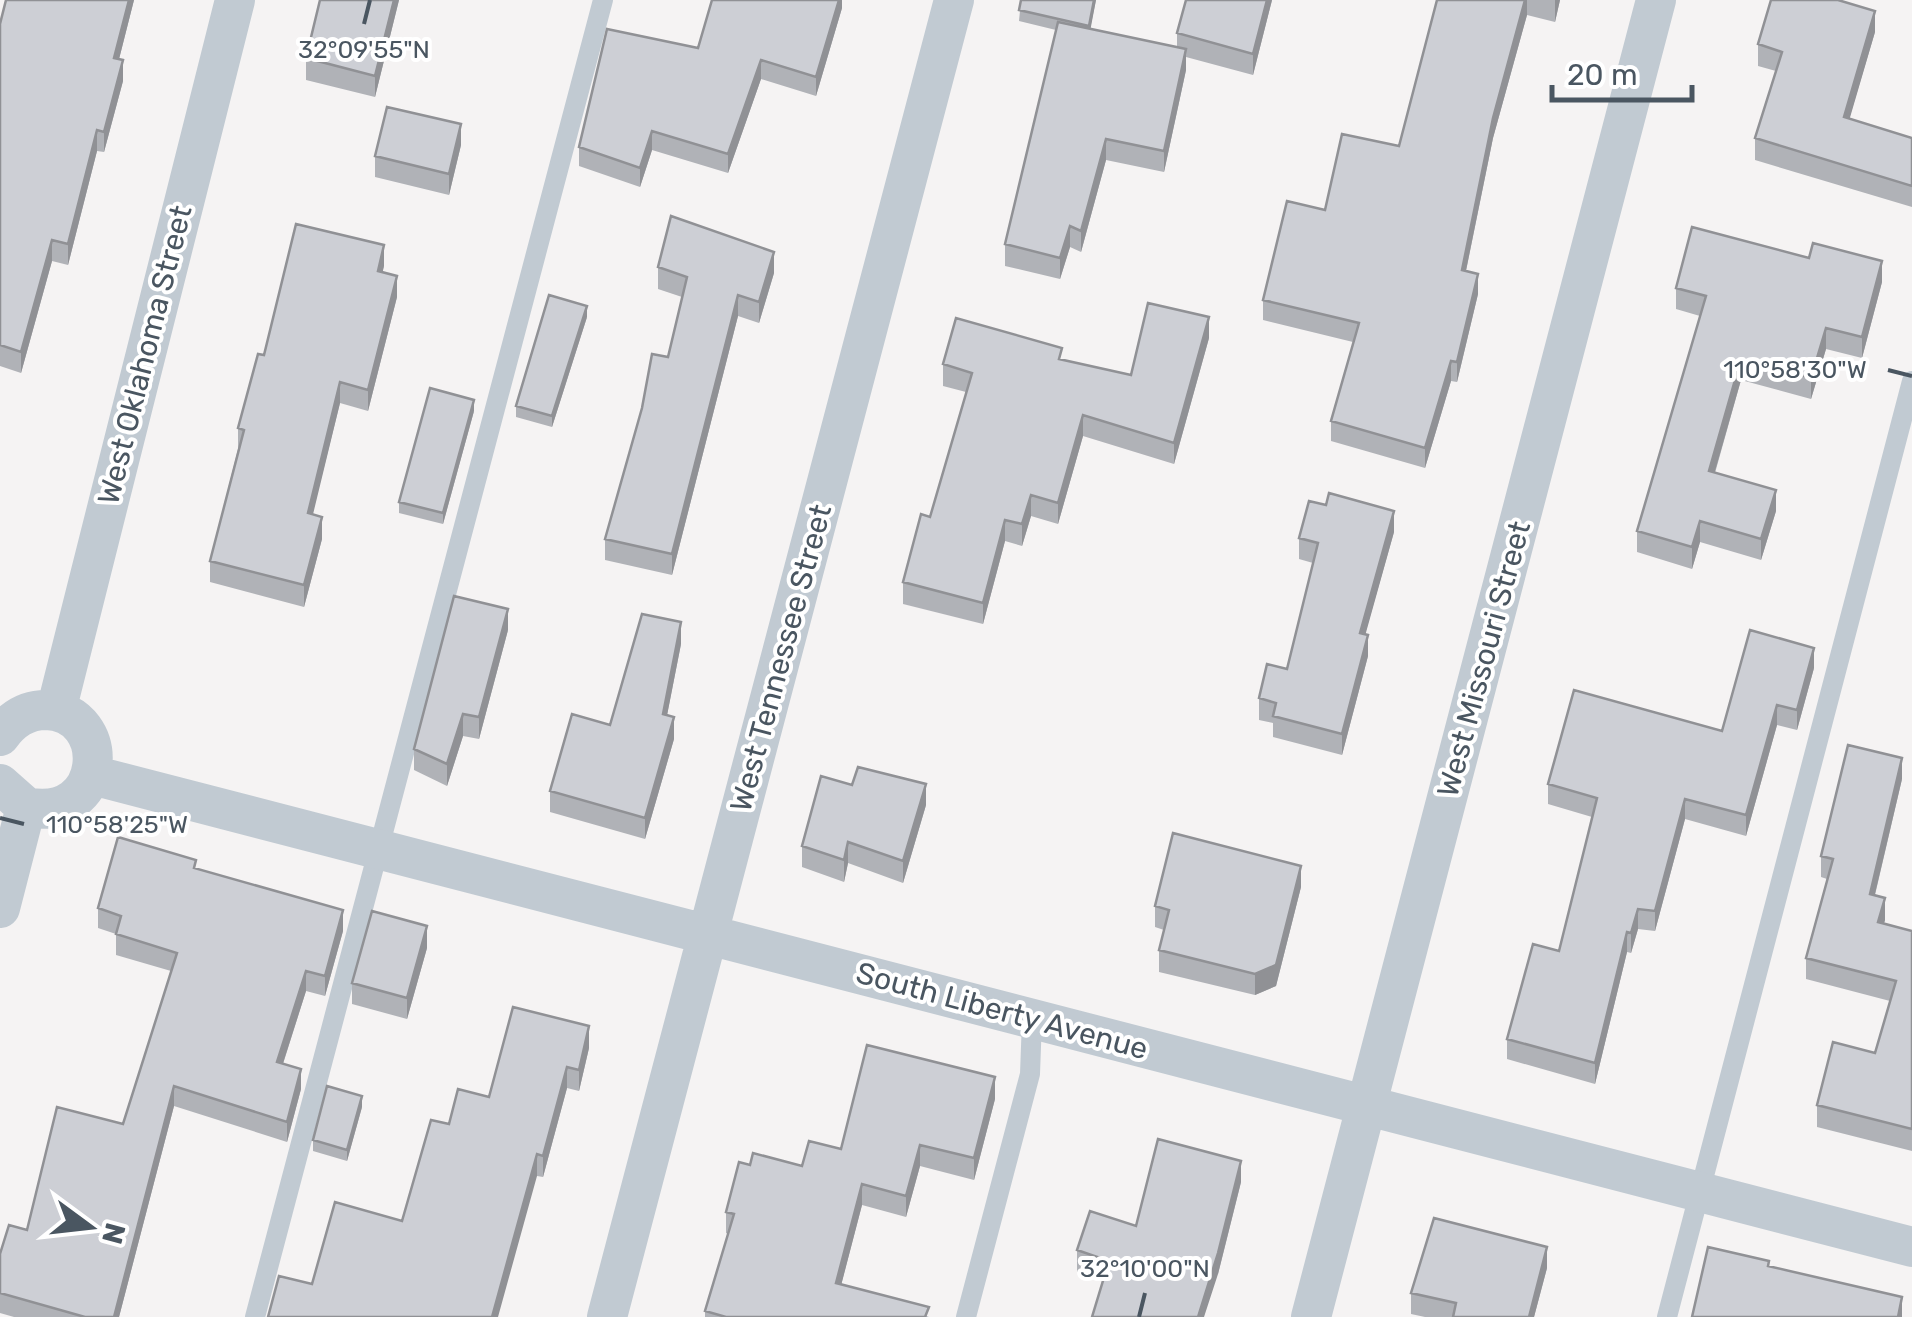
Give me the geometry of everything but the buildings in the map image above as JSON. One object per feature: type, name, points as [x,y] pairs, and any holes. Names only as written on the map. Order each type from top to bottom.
[{"type":"street","name":"West Oklahoma Street","points":[[56,711],[235,0]]},
{"type":"street","name":"West Tennessee Street","points":[[608,1317],[954,0]]},
{"type":"street","name":"West Missouri Street","points":[[1311,1317],[1656,0]]},
{"type":"street","points":[[0,736],[25,714],[56,711],[79,724],[87,735],[94,762],[92,775],[80,795],[60,808],[13,796],[0,908]]},
{"type":"street","name":"South Liberty Avenue","points":[[92,775],[1912,1247]]},
{"type":"lane","points":[[255,1317],[603,0]]},
{"type":"lane","points":[[1666,1317],[1912,382]]},
{"type":"lane","points":[[966,1317],[1030,1074],[1032,1019]]}]
